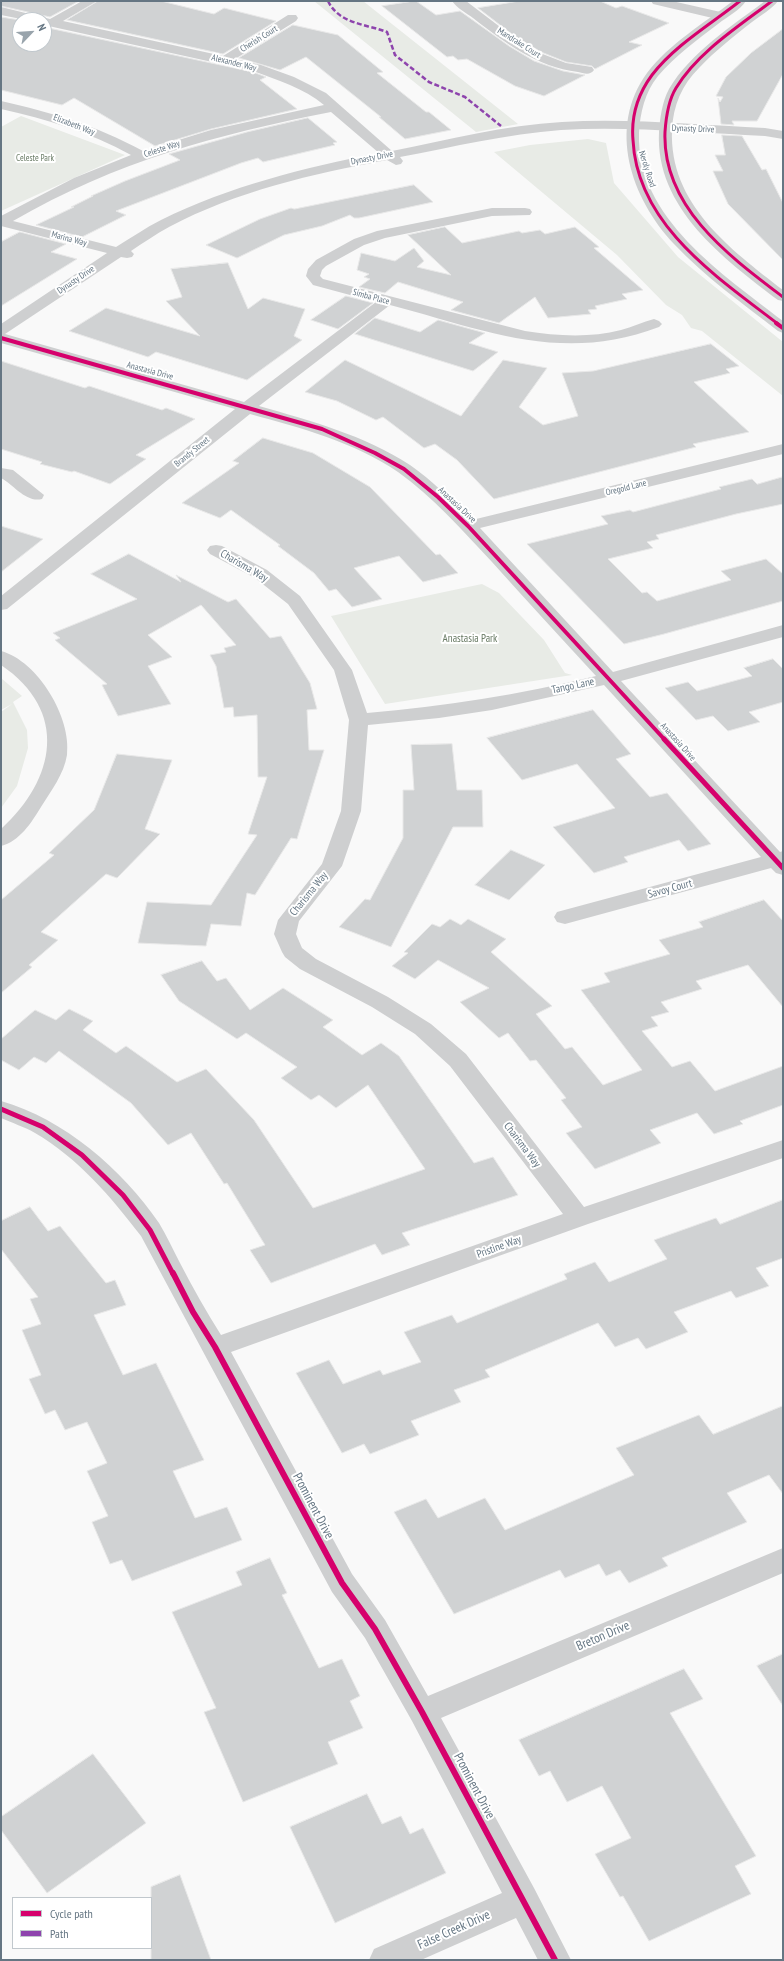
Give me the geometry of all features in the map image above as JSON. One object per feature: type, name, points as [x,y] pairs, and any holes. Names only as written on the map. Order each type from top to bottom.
[{"type":"street","points":[[52,18],[91,1]]},
{"type":"street","name":"Mandrake Court","points":[[458,1],[518,45],[537,56],[562,66],[588,70]]},
{"type":"street","points":[[657,1],[721,16]]},
{"type":"street","name":"Neroly Road","points":[[740,1],[666,60],[646,85],[632,131],[632,152],[642,186],[657,214],[681,244],[702,264],[783,328]]},
{"type":"street","name":"Neroly Road","points":[[772,1],[694,65],[675,89],[664,132],[668,164],[675,186],[689,210],[713,240],[733,258],[783,296]]},
{"type":"street","name":"Alexander Way","points":[[1,11],[12,13]]},
{"type":"street","name":"Cherish Court","points":[[225,60],[292,18]]},
{"type":"street","name":"Alexander Way","points":[[52,22],[225,60],[257,68],[290,80],[321,96],[392,158]]},
{"type":"street","name":"Elizabeth Way","points":[[5,108],[50,116],[109,138],[142,156]]},
{"type":"street","name":"Celeste Way","points":[[1,222],[35,202],[118,164],[216,133],[335,108]]},
{"type":"street","name":"Dynasty Drive","points":[[9,336],[118,252],[164,224],[205,205],[263,184],[312,171],[563,133],[632,131],[765,132],[783,135]]},
{"type":"street","name":"Dynasty Drive","points":[[664,132],[767,141],[783,139]]},
{"type":"street","name":"Dynasty Drive","points":[[123,265],[179,228],[218,211],[266,193],[392,158]]},
{"type":"street","name":"Simba Place","points":[[525,212],[492,212],[382,234],[353,245],[320,263],[315,269],[313,276],[318,282],[386,301],[524,336],[544,339],[589,340],[607,338],[640,330],[654,324]]},
{"type":"street","name":"Marina Way","points":[[1,222],[136,256]]},
{"type":"street","name":"Brandy Street","points":[[1,606],[248,407],[386,301]]},
{"type":"street","name":"Anastasia Drive","points":[[9,336],[322,429],[375,453],[404,469],[438,497],[468,526],[781,862]]},
{"type":"street","name":"Oregold Lane","points":[[468,526],[783,449]]},
{"type":"street","points":[[1,473],[6,474],[36,495]]},
{"type":"street","name":"Charisma Way","points":[[216,550],[261,574],[294,600],[343,670],[359,720],[351,811],[332,866],[289,920],[285,934],[293,952],[308,964],[380,1002],[423,1029],[458,1060],[579,1218]]},
{"type":"street","name":"Tango Lane","points":[[359,720],[450,711],[610,679],[783,631]]},
{"type":"street","points":[[1,657],[22,671],[37,688],[50,710],[57,731],[56,755],[51,774],[24,819],[1,840]]},
{"type":"street","name":"Savoy Court","points":[[565,917],[781,862]]},
{"type":"street","name":"Prominent Drive","points":[[1,1109],[43,1127],[82,1155],[122,1195],[150,1230],[193,1312],[215,1347],[342,1583],[375,1629],[422,1712],[555,1960]]},
{"type":"street","name":"Pristine Way","points":[[215,1347],[579,1218],[783,1149]]},
{"type":"street","name":"Breton Drive","points":[[422,1712],[783,1560]]},
{"type":"street","name":"False Creek Drive","points":[[385,1960],[522,1899]]},
{"type":"green space","points":[[314,1],[363,1],[518,124],[476,132]]},
{"type":"green space","name":"Celeste Park","points":[[21,116],[125,155],[1,211],[1,127]]},
{"type":"green space","points":[[588,139],[606,143],[614,183],[678,257],[783,342],[783,396],[702,331],[691,328],[682,315],[666,305],[617,255],[494,152],[530,145]]},
{"type":"green space","name":"Anastasia Park","points":[[482,584],[499,593],[544,640],[565,673],[572,675],[385,704],[331,616]]},
{"type":"green space","points":[[1,678],[22,696],[13,702],[27,730],[28,748],[17,786],[1,808],[1,712],[12,704],[1,710]]},
{"type":"building","points":[[1,1],[79,1],[52,16],[52,12],[28,12],[1,6]]},
{"type":"building","points":[[98,1],[161,1],[214,14],[224,8],[276,21],[223,54],[67,20]]},
{"type":"building","points":[[416,1],[436,15],[460,11],[509,46],[534,61],[563,71],[585,75],[544,96],[515,86],[467,59],[458,60],[453,56],[447,57],[382,6]]},
{"type":"building","points":[[520,1],[600,1],[616,8],[622,6],[669,23],[629,42],[642,45],[595,69],[592,66],[566,62],[541,52],[513,35],[478,8]]},
{"type":"building","points":[[1,17],[12,19],[12,52],[52,52],[52,29],[253,72],[266,77],[260,80],[297,109],[211,129],[155,146],[74,98],[62,105],[1,90]]},
{"type":"building","points":[[293,25],[338,35],[383,72],[377,73],[451,130],[405,139],[379,117],[381,117],[306,57],[280,70],[239,58]]},
{"type":"building","points":[[783,29],[783,74],[757,121],[732,121],[734,125],[721,124],[718,98],[720,102],[723,97],[716,96],[726,77],[751,53]]},
{"type":"building","points":[[308,118],[337,142],[333,143],[335,145],[263,162],[258,158],[241,163],[116,211],[126,215],[82,237],[36,225],[93,196],[91,196],[180,160],[169,154],[247,132]]},
{"type":"building","points":[[722,135],[742,136],[762,170],[766,169],[783,203],[783,260],[728,204],[713,171],[723,171],[715,155],[725,155]]},
{"type":"building","points":[[414,185],[433,202],[359,218],[354,218],[350,215],[322,226],[284,235],[237,258],[206,245],[260,219],[291,208],[294,209]]},
{"type":"building","points":[[445,227],[462,243],[519,231],[522,233],[540,230],[545,234],[575,227],[599,247],[594,248],[643,290],[622,294],[627,299],[595,306],[597,309],[588,310],[591,314],[548,318],[535,297],[499,323],[451,310],[463,302],[398,282],[385,293],[359,287],[370,279],[364,277],[369,274],[357,270],[361,253],[395,261],[414,248],[424,261],[417,267],[451,275],[408,235]]},
{"type":"building","points":[[20,232],[66,244],[51,252],[77,259],[1,306],[1,242]]},
{"type":"building","points":[[228,263],[248,309],[263,298],[305,309],[294,336],[302,340],[247,380],[156,352],[148,357],[69,331],[106,308],[200,336],[166,301],[182,297],[171,269]]},
{"type":"building","points":[[346,296],[373,303],[338,329],[311,320]]},
{"type":"building","points":[[375,318],[420,332],[438,320],[485,333],[469,343],[498,352],[473,371],[355,334]]},
{"type":"building","points":[[711,344],[739,366],[726,369],[730,373],[694,382],[749,432],[693,444],[696,447],[494,499],[457,460],[435,444],[424,448],[383,417],[376,420],[337,401],[305,392],[345,360],[461,416],[503,360],[547,368],[519,407],[543,425],[578,416],[562,373],[593,371]]},
{"type":"building","points":[[1,361],[85,388],[89,386],[162,410],[166,408],[195,419],[136,455],[146,459],[110,484],[74,471],[72,472],[40,464],[42,462],[1,449]]},
{"type":"building","points":[[263,438],[313,453],[370,487],[436,555],[440,554],[458,573],[423,582],[399,556],[354,568],[382,599],[352,607],[336,589],[329,591],[314,573],[278,546],[280,545],[231,510],[220,518],[182,503],[239,463],[233,461]]},
{"type":"building","points":[[783,477],[783,504],[736,514],[656,535],[659,539],[647,542],[653,548],[608,559],[642,593],[647,592],[657,601],[731,580],[721,571],[766,559],[783,574],[783,601],[664,634],[624,644],[527,544],[608,524],[601,516],[630,510],[633,512],[721,489],[719,487],[752,479],[757,484]]},
{"type":"building","points":[[1,526],[43,539],[1,572]]},
{"type":"building","points":[[129,554],[181,582],[176,575],[228,602],[236,599],[270,638],[281,636],[310,683],[317,709],[307,710],[309,750],[324,750],[297,839],[291,838],[255,895],[247,893],[241,926],[211,924],[206,946],[138,943],[147,902],[211,905],[257,835],[248,834],[267,777],[258,777],[257,715],[234,717],[233,707],[224,708],[216,666],[210,655],[226,652],[224,648],[236,645],[201,605],[148,635],[172,657],[148,666],[171,704],[118,716],[102,685],[107,684],[55,640],[60,638],[53,633],[137,599],[91,574]]},
{"type":"building","points":[[773,659],[783,669],[783,702],[749,712],[760,722],[728,731],[713,716],[696,720],[665,688],[688,682],[697,691],[752,676],[744,668]]},
{"type":"building","points":[[593,710],[631,754],[616,759],[650,797],[667,793],[711,844],[688,851],[679,840],[624,857],[628,862],[594,873],[553,827],[615,808],[577,764],[522,780],[487,738]]},
{"type":"building","points":[[452,744],[457,790],[482,790],[483,827],[453,827],[391,947],[339,927],[365,899],[370,900],[403,838],[403,790],[414,790],[411,745]]},
{"type":"building","points":[[117,754],[172,760],[145,829],[160,834],[117,878],[106,874],[41,932],[58,940],[29,965],[32,967],[1,993],[1,900],[54,855],[49,853],[94,810]]},
{"type":"building","points":[[511,850],[545,865],[509,900],[475,885]]},
{"type":"building","points":[[764,900],[783,921],[783,1007],[748,965],[696,981],[702,989],[661,1002],[669,1012],[651,1017],[658,1026],[642,1031],[672,1067],[690,1061],[715,1091],[783,1066],[783,1105],[740,1121],[743,1124],[714,1134],[697,1113],[650,1130],[661,1143],[595,1169],[566,1133],[582,1127],[561,1100],[566,1098],[536,1060],[530,1061],[508,1033],[499,1038],[460,1002],[489,988],[438,960],[415,979],[392,966],[408,953],[404,952],[432,924],[440,927],[450,919],[461,925],[468,919],[506,939],[491,952],[552,1006],[536,1014],[565,1049],[572,1047],[603,1085],[642,1070],[581,990],[610,982],[604,973],[670,954],[659,940],[703,927],[699,922]]},
{"type":"building","points":[[202,961],[217,981],[226,978],[250,1010],[283,988],[333,1020],[323,1027],[362,1055],[381,1043],[399,1056],[474,1163],[493,1157],[518,1195],[402,1233],[410,1245],[382,1255],[375,1244],[271,1283],[250,1250],[265,1245],[227,1183],[224,1184],[191,1133],[168,1145],[131,1103],[59,1051],[46,1063],[34,1057],[19,1070],[1,1060],[1,1039],[35,1010],[56,1020],[69,1009],[93,1021],[83,1030],[116,1053],[126,1046],[177,1082],[206,1069],[254,1120],[313,1208],[425,1169],[368,1085],[336,1108],[319,1095],[311,1100],[281,1078],[297,1067],[246,1033],[237,1039],[179,1001],[161,975]]},
{"type":"building","points":[[783,1200],[783,1258],[756,1268],[769,1286],[736,1298],[731,1291],[674,1312],[688,1332],[646,1349],[638,1338],[615,1347],[598,1323],[485,1370],[490,1377],[454,1390],[461,1402],[411,1421],[419,1435],[370,1454],[364,1444],[342,1453],[296,1373],[329,1360],[343,1384],[380,1370],[383,1375],[421,1362],[404,1332],[452,1315],[457,1323],[567,1279],[564,1274],[595,1262],[609,1282],[667,1259],[654,1240],[716,1218],[720,1224]]},
{"type":"building","points":[[30,1207],[48,1231],[60,1226],[106,1283],[115,1280],[126,1305],[94,1315],[123,1375],[156,1363],[204,1460],[173,1471],[195,1518],[227,1507],[242,1540],[132,1581],[122,1560],[110,1564],[92,1522],[108,1516],[87,1471],[107,1463],[87,1422],[65,1430],[55,1410],[45,1414],[29,1379],[41,1375],[22,1330],[41,1324],[30,1299],[38,1297],[1,1249],[1,1221]]},
{"type":"building","points":[[783,1406],[783,1494],[769,1475],[727,1493],[747,1522],[662,1558],[668,1566],[629,1583],[620,1570],[606,1576],[599,1564],[565,1578],[560,1570],[454,1614],[394,1512],[426,1499],[438,1518],[485,1498],[505,1530],[634,1475],[616,1448],[699,1415],[713,1434]]},
{"type":"building","points":[[270,1558],[287,1593],[282,1595],[319,1668],[342,1659],[360,1696],[350,1701],[363,1728],[328,1742],[338,1764],[243,1802],[204,1712],[216,1708],[172,1612],[242,1585],[236,1572]]},
{"type":"building","points":[[783,1654],[783,1706],[757,1666]]},
{"type":"building","points":[[684,1669],[703,1699],[670,1713],[756,1856],[735,1866],[751,1894],[649,1941],[623,1896],[620,1897],[595,1854],[631,1838],[602,1786],[567,1802],[550,1771],[539,1776],[519,1740]]},
{"type":"building","points":[[93,1754],[146,1823],[47,1893],[1,1830],[1,1817]]},
{"type":"building","points":[[367,1794],[382,1824],[401,1816],[410,1834],[423,1828],[446,1873],[335,1923],[290,1827]]},
{"type":"building","points":[[180,1875],[211,1960],[151,1960],[151,1887]]},
{"type":"marked path","points":[[328,1],[337,15],[353,22],[387,32],[395,55],[429,82],[465,97],[501,126]]},
{"type":"cycle path","points":[[740,1],[688,40],[663,63],[645,86],[640,96],[634,116],[632,136],[634,157],[647,194],[660,218],[677,239],[696,259],[717,277],[783,328]]},
{"type":"cycle path","points":[[772,1],[707,53],[684,77],[676,88],[671,99],[666,120],[665,149],[671,175],[682,200],[699,222],[718,243],[740,263],[783,297]]},
{"type":"cycle path","points":[[1,338],[322,429],[375,453],[404,469],[438,497],[468,526],[783,868]]},
{"type":"cycle path","points":[[1,1109],[43,1127],[82,1155],[123,1195],[150,1230],[193,1312],[215,1347],[342,1583],[375,1629],[422,1712],[555,1960]]}]
